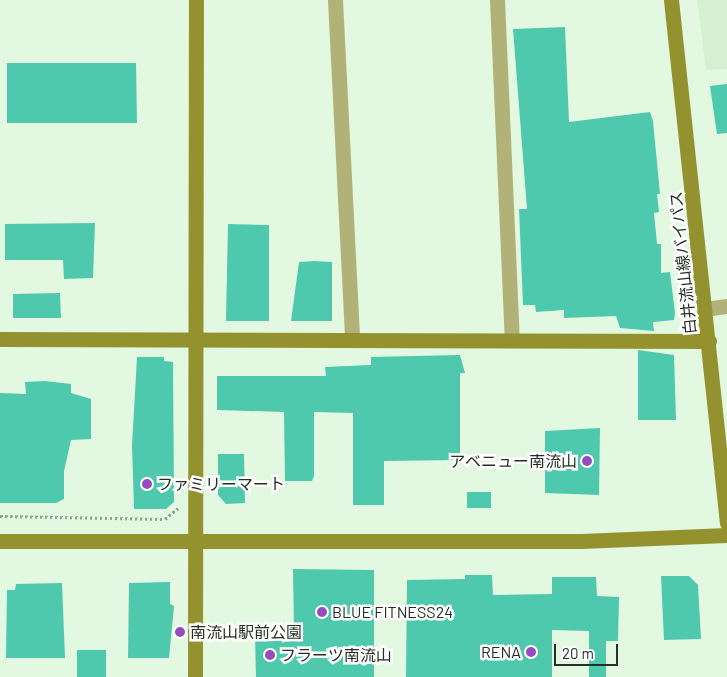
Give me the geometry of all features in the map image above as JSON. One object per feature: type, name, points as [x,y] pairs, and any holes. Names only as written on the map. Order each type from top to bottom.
[{"type":"street","points":[[195,677],[196,0]]},
{"type":"street","points":[[335,0],[352,339]]},
{"type":"street","points":[[497,0],[512,340]]},
{"type":"street","name":"白井流山線バイパス","points":[[671,0],[727,523]]},
{"type":"street","points":[[705,309],[727,306]]},
{"type":"street","points":[[0,339],[196,338],[709,341]]},
{"type":"street","points":[[0,541],[194,544],[581,541],[727,535]]},
{"type":"path","points":[[0,516],[165,519],[181,505]]},
{"type":"shaded area","points":[[697,0],[727,0],[727,69],[706,70]]},
{"type":"building","points":[[565,27],[569,122],[650,112],[653,121],[660,194],[657,194],[659,212],[654,213],[657,244],[661,244],[661,273],[670,272],[675,313],[674,320],[653,322],[654,331],[620,328],[616,316],[564,318],[564,310],[536,312],[535,305],[523,305],[519,209],[527,209],[513,29]]},
{"type":"building","points":[[7,63],[136,63],[137,123],[7,123]]},
{"type":"building","points":[[727,84],[727,133],[717,134],[710,86]]},
{"type":"building","points":[[95,223],[93,278],[64,279],[63,260],[5,260],[5,224]]},
{"type":"building","points":[[228,224],[269,225],[269,321],[226,321]]},
{"type":"building","points":[[299,262],[332,262],[332,321],[291,321]]},
{"type":"building","points":[[60,293],[61,318],[13,318],[13,294]]},
{"type":"building","points":[[638,350],[674,355],[676,420],[638,420]]},
{"type":"building","points":[[460,355],[465,373],[460,373],[460,455],[456,455],[457,460],[384,461],[384,505],[353,505],[353,413],[314,412],[314,476],[312,481],[285,481],[284,412],[217,410],[217,376],[326,376],[325,367],[371,365],[371,357]]},
{"type":"building","points":[[137,357],[164,357],[164,361],[173,362],[174,502],[166,509],[134,509],[132,446]]},
{"type":"building","points":[[45,381],[71,384],[71,393],[91,399],[91,439],[71,440],[64,471],[64,499],[56,503],[0,503],[0,393],[26,394],[25,382]]},
{"type":"building","points":[[600,428],[599,495],[545,493],[545,431]]},
{"type":"building","points":[[218,454],[244,454],[245,503],[226,504],[218,495]]},
{"type":"building","points":[[467,492],[491,492],[491,508],[467,508]]},
{"type":"building","points":[[293,569],[374,570],[374,677],[256,677],[255,634],[294,632]]},
{"type":"building","points":[[465,575],[492,575],[493,595],[552,594],[552,577],[596,577],[597,596],[619,597],[618,641],[606,641],[606,677],[589,677],[589,631],[552,630],[552,677],[406,677],[407,580],[465,579]]},
{"type":"building","points":[[661,576],[689,576],[698,585],[701,639],[664,640]]},
{"type":"building","points":[[170,582],[170,604],[174,606],[169,658],[128,658],[129,583]]},
{"type":"building","points":[[62,583],[65,658],[6,658],[7,590],[15,590],[16,584]]},
{"type":"building","points":[[77,650],[106,650],[106,677],[77,677]]},
{"type":"place","name":"アベニュー南流山","points":[[587,461]]},
{"type":"place","name":"ファミリーマート","points":[[147,484]]},
{"type":"place","name":"BLUE FITNESS24","points":[[322,612]]},
{"type":"place","name":"南流山駅前公園","points":[[180,632]]},
{"type":"place","name":"RENA","points":[[531,652]]},
{"type":"place","name":"フラーツ南流山","points":[[270,655]]}]
